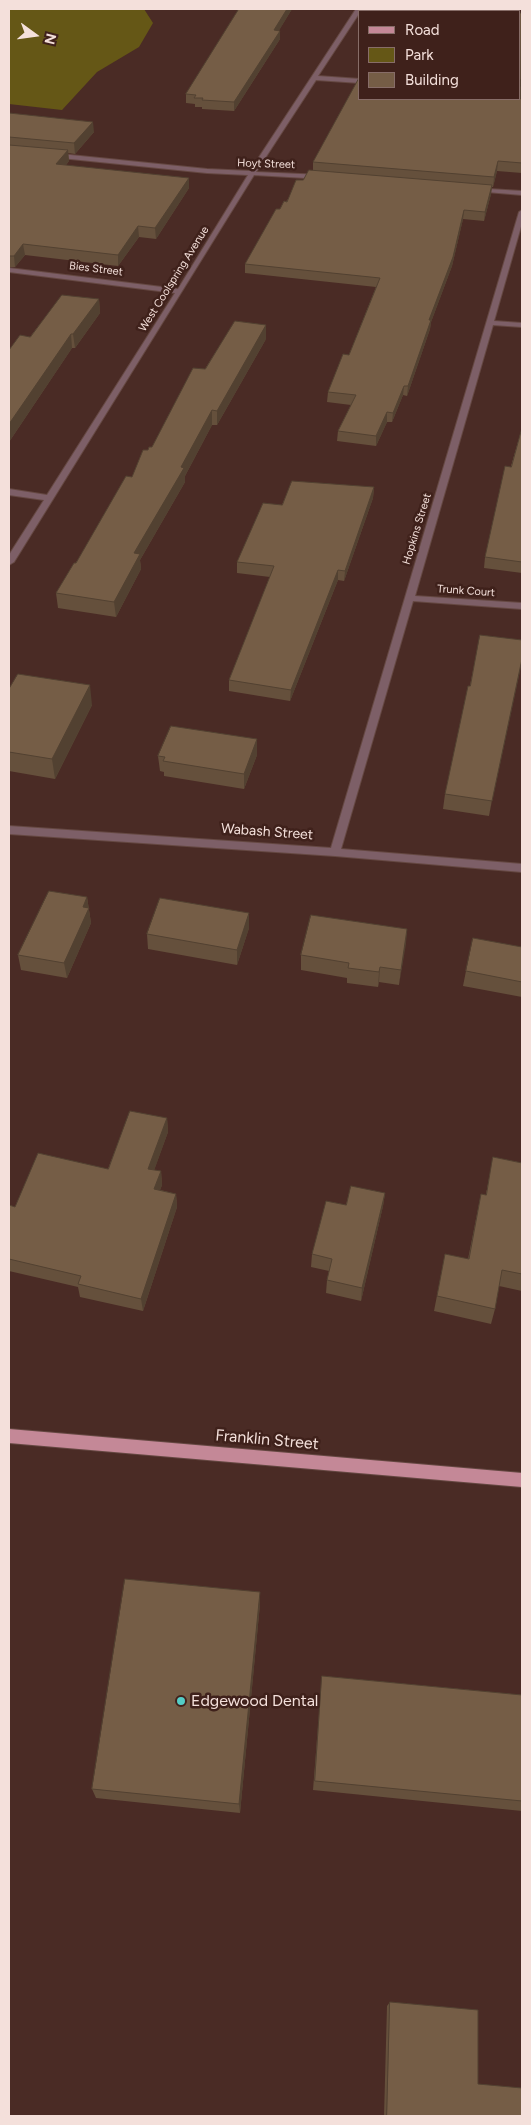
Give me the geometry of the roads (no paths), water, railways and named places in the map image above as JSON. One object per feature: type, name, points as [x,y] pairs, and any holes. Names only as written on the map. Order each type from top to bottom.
[{"type":"main road","name":"Franklin Street","points":[[9,1436],[522,1480]]},
{"type":"street","name":"West Coolspring Avenue","points":[[9,562],[252,173],[358,11]]},
{"type":"street","points":[[315,78],[358,81]]},
{"type":"street","name":"Hoyt Street","points":[[38,154],[207,171],[331,178]]},
{"type":"street","points":[[465,189],[522,193]]},
{"type":"street","name":"Hopkins Street","points":[[335,852],[522,212]]},
{"type":"street","name":"Bies Street","points":[[9,270],[180,291]]},
{"type":"street","points":[[491,322],[522,325]]},
{"type":"street","points":[[9,492],[50,498]]},
{"type":"street","name":"Trunk Court","points":[[409,598],[522,606]]},
{"type":"street","name":"Wabash Street","points":[[9,830],[335,852],[522,868]]},
{"type":"place","name":"Edgewood Dental","points":[[181,1701]]}]
